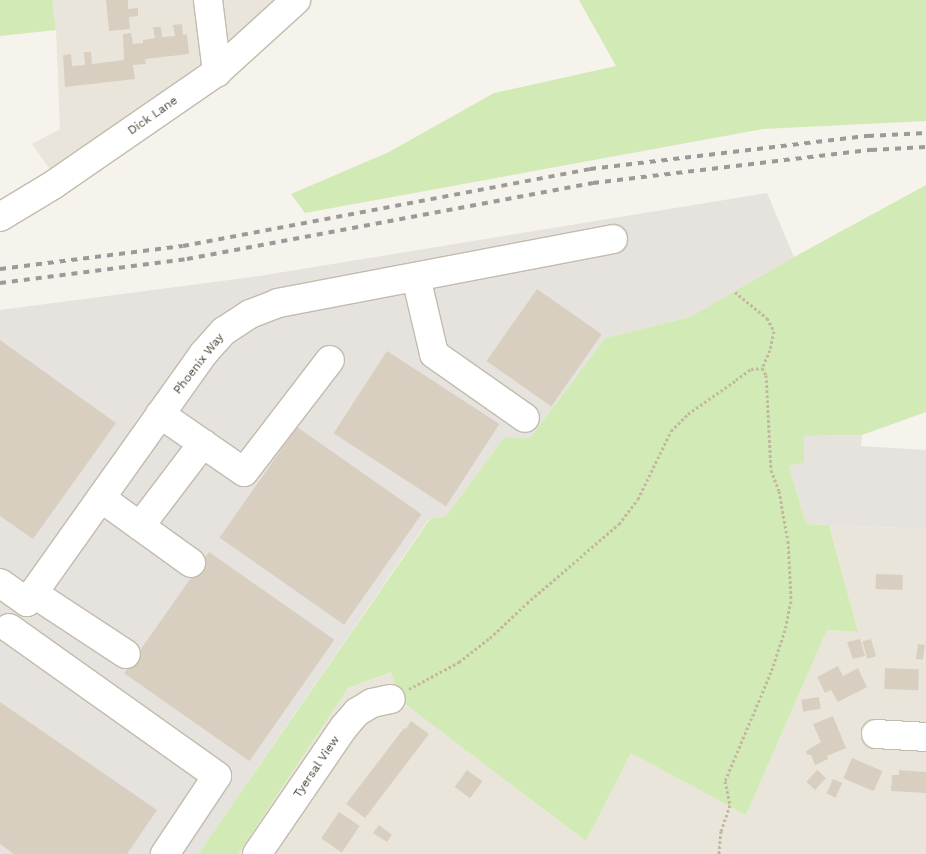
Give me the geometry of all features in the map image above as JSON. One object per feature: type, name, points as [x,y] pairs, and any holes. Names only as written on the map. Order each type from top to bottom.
[{"type":"street","points":[[208,0],[217,72]]},
{"type":"street","name":"Dick Lane","points":[[0,217],[53,186],[217,72],[296,0]]},
{"type":"street","name":"Phoenix Way","points":[[4,634],[160,414],[214,342],[236,322],[250,314],[278,303],[613,239]]},
{"type":"street","points":[[416,277],[434,354],[525,418]]},
{"type":"street","points":[[160,414],[244,472],[330,360]]},
{"type":"street","points":[[140,526],[203,444]]},
{"type":"street","points":[[101,498],[191,563]]},
{"type":"street","points":[[0,583],[30,597],[126,654]]},
{"type":"street","points":[[4,634],[217,776],[165,854]]},
{"type":"street","name":"Tyersal View","points":[[257,854],[344,727],[357,712],[372,703],[391,699]]},
{"type":"street","points":[[876,734],[926,737]]},
{"type":"path","points":[[735,292],[767,318],[774,331],[770,350],[762,368]]},
{"type":"path","points":[[391,699],[459,662],[490,638],[527,603],[598,543],[619,524],[638,499],[672,431],[682,420],[751,369],[762,368]]},
{"type":"path","points":[[720,854],[721,831],[730,805],[725,781],[772,672],[785,630],[791,601],[788,541],[781,499],[771,470],[766,375],[762,368]]},
{"type":"shaded area","points":[[52,0],[282,0],[234,44],[51,171],[32,144],[60,129],[56,30]]},
{"type":"shaded area","points":[[767,193],[794,257],[690,317],[605,338],[530,438],[504,437],[446,516],[429,519],[198,854],[0,854],[0,310],[259,276]]},
{"type":"shaded area","points":[[862,435],[861,446],[926,450],[926,529],[806,524],[789,466],[804,463],[804,436]]},
{"type":"shaded area","points":[[829,525],[926,529],[926,854],[238,854],[348,688],[392,672],[401,701],[586,841],[631,753],[746,815],[827,630],[858,632]]},
{"type":"green space","points":[[0,0],[52,0],[56,30],[0,36]]},
{"type":"green space","points":[[579,0],[926,0],[926,121],[763,129],[305,213],[291,194],[389,152],[494,93],[616,66]]},
{"type":"green space","points":[[926,185],[926,412],[862,435],[804,436],[804,463],[789,466],[806,524],[829,525],[858,632],[827,630],[746,815],[631,753],[586,841],[401,701],[391,672],[348,688],[238,854],[198,854],[430,519],[446,516],[504,437],[530,438],[605,338],[690,317],[794,257]]},
{"type":"building","points":[[106,0],[128,0],[128,9],[138,8],[138,16],[129,17],[130,29],[109,31]]},
{"type":"building","points":[[182,24],[183,35],[187,34],[189,54],[145,59],[146,64],[133,65],[135,79],[65,87],[63,55],[71,54],[72,66],[85,65],[84,52],[91,52],[92,64],[124,60],[123,34],[131,33],[133,44],[143,43],[143,40],[155,38],[153,27],[161,27],[162,37],[175,36],[173,25]]},
{"type":"building","points":[[537,289],[602,334],[551,406],[487,361]]},
{"type":"building","points":[[0,340],[116,423],[33,539],[0,516]]},
{"type":"building","points":[[387,351],[499,424],[446,506],[334,433]]},
{"type":"building","points":[[297,427],[422,514],[344,625],[220,538]]},
{"type":"building","points":[[209,552],[334,640],[249,761],[124,673]]},
{"type":"building","points":[[876,574],[903,575],[902,590],[875,589]]},
{"type":"building","points":[[860,639],[865,656],[853,659],[847,642]]},
{"type":"building","points":[[871,639],[876,656],[867,659],[862,641]]},
{"type":"building","points":[[918,644],[925,645],[923,660],[916,659]]},
{"type":"building","points":[[838,666],[843,676],[858,668],[867,687],[838,702],[831,690],[825,693],[817,677]]},
{"type":"building","points":[[885,668],[919,669],[918,690],[884,689]]},
{"type":"building","points":[[819,697],[821,709],[803,712],[801,700]]},
{"type":"building","points":[[0,702],[157,810],[127,854],[14,854],[0,844]]},
{"type":"building","points":[[833,716],[846,748],[827,756],[828,759],[815,765],[811,755],[807,755],[806,751],[821,742],[813,724]]},
{"type":"building","points":[[411,721],[429,734],[365,818],[346,804]]},
{"type":"building","points":[[852,758],[882,771],[874,791],[843,778]]},
{"type":"building","points":[[467,770],[482,781],[470,798],[455,787]]},
{"type":"building","points":[[817,770],[826,778],[815,790],[806,782]]},
{"type":"building","points":[[899,770],[926,772],[926,793],[891,791],[892,775],[899,775]]},
{"type":"building","points":[[833,779],[842,783],[836,798],[826,794]]},
{"type":"building","points":[[339,812],[360,826],[342,853],[321,839]]},
{"type":"building","points":[[379,825],[392,835],[387,842],[373,833]]},
{"type":"railway","points":[[0,269],[183,246],[590,169],[868,136],[926,133]]},
{"type":"railway","points":[[0,283],[187,259],[593,183],[871,150],[926,147]]}]
